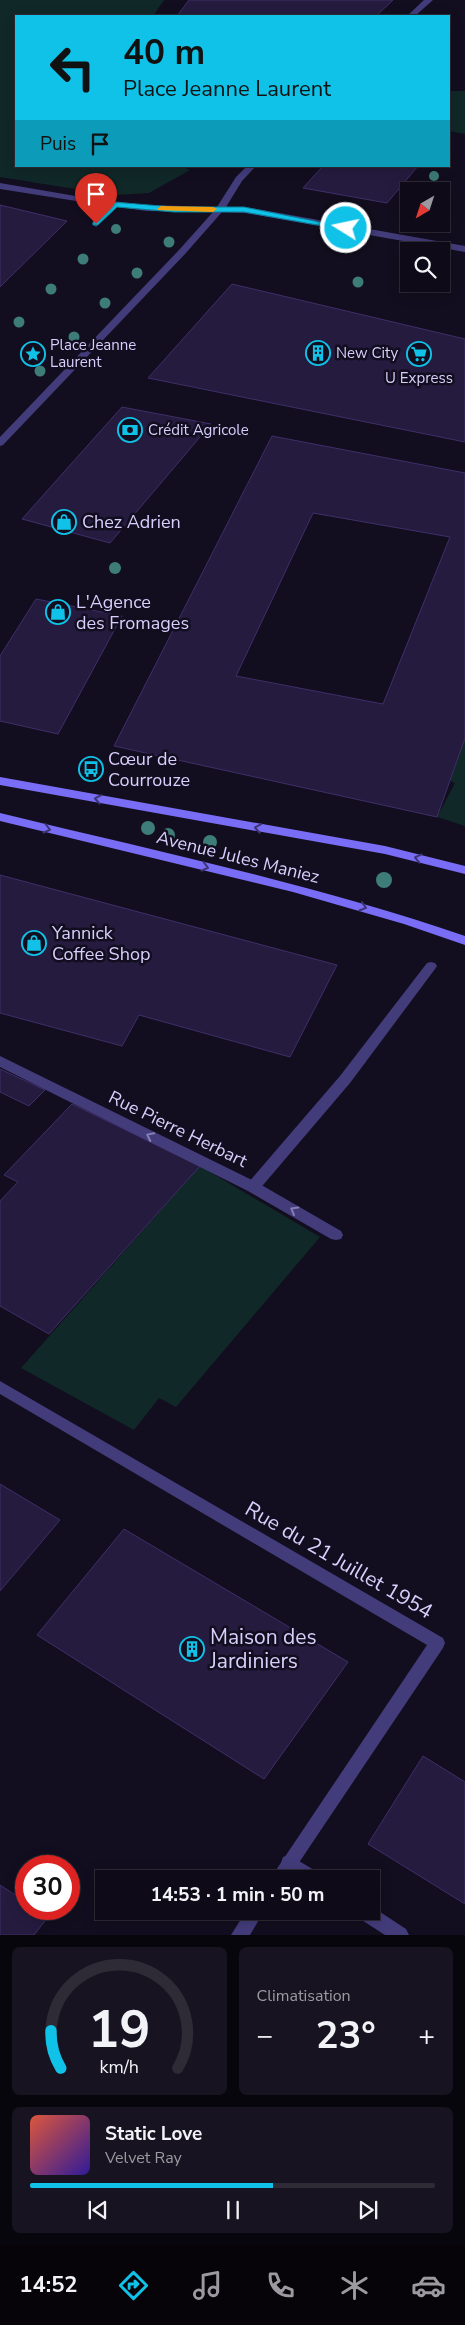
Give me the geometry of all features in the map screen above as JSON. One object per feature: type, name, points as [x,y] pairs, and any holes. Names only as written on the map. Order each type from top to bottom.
[{"type":"main road","name":"Avenue Jules Maniez","points":[[0,781],[385,850],[465,870]]},
{"type":"main road","name":"Avenue Jules Maniez","points":[[0,817],[335,899],[421,925],[465,941]]},
{"type":"street","points":[[412,15],[429,0]]},
{"type":"street","points":[[0,443],[220,209],[239,179],[251,167]]},
{"type":"street","points":[[0,186],[115,204],[174,210],[220,209],[252,211],[465,249]]},
{"type":"street","points":[[96,224],[115,204]]},
{"type":"street","points":[[253,1187],[401,1008],[431,966]]},
{"type":"street","name":"Rue Pierre Herbart","points":[[0,1061],[253,1187],[336,1235]]},
{"type":"street","name":"Rue du 21 Juillet 1954","points":[[0,1387],[437,1643],[284,1870]]},
{"type":"street","points":[[288,1863],[299,1870]]},
{"type":"street","points":[[240,1935],[250,1920]]},
{"type":"street","points":[[378,1920],[400,1935]]},
{"type":"green space","points":[[0,0],[164,0],[154,15],[15,15],[15,167],[183,167],[190,170],[149,193],[113,195],[0,177]]},
{"type":"green space","points":[[450,91],[465,91],[465,134],[450,131]]},
{"type":"green space","points":[[465,738],[465,826],[437,817],[455,783],[450,781]]},
{"type":"green space","points":[[200,1166],[320,1237],[176,1407],[159,1398],[134,1430],[21,1368]]},
{"type":"building","points":[[189,0],[393,0],[377,15],[178,15]]},
{"type":"building","points":[[322,167],[417,167],[405,182],[400,182],[400,187],[387,203],[303,188]]},
{"type":"building","points":[[0,205],[67,221],[0,287]]},
{"type":"building","name":"New City","points":[[232,284],[465,339],[465,442],[148,378]]},
{"type":"building","points":[[122,407],[211,424],[110,543],[22,519]]},
{"type":"building","points":[[272,436],[465,473],[465,738],[437,817],[114,746]],"holes":[[[313,513],[450,537],[383,704],[236,676]]]},
{"type":"building","points":[[36,599],[122,616],[58,734],[0,721],[0,656]]},
{"type":"building","points":[[0,875],[337,965],[290,1057],[139,1015],[122,1046],[0,1013]]},
{"type":"building","points":[[0,1069],[45,1090],[29,1106],[0,1092]]},
{"type":"building","points":[[72,1104],[200,1166],[49,1334],[0,1306],[0,1201],[18,1182],[4,1175]]},
{"type":"building","points":[[0,1484],[60,1520],[0,1591]]},
{"type":"building","name":"Maison des Jardiniers","points":[[124,1529],[348,1662],[264,1779],[37,1635]]},
{"type":"building","points":[[423,1756],[465,1782],[465,1904],[368,1844]]},
{"type":"building","points":[[0,1885],[15,1895],[15,1920],[46,1920],[34,1935],[0,1935]]},
{"type":"slow traffic","points":[[161,209],[213,209]]},
{"type":"place","name":"New City","points":[[318,353]]},
{"type":"place","name":"Place Jeanne Laurent","points":[[33,354]]},
{"type":"place","name":"U Express","points":[[419,354]]},
{"type":"place","name":"Crédit Agricole","points":[[130,430]]},
{"type":"place","name":"Chez Adrien","points":[[64,522]]},
{"type":"place","name":"L'Agence des Fromages","points":[[58,612]]},
{"type":"place","name":"Cœur de Courrouze","points":[[91,769]]},
{"type":"place","name":"Yannick Coffee Shop","points":[[34,943]]},
{"type":"place","name":"Maison des Jardiniers","points":[[192,1649]]},
{"type":"route","points":[[96,224],[115,204],[174,210],[244,210],[346,228]]}]
